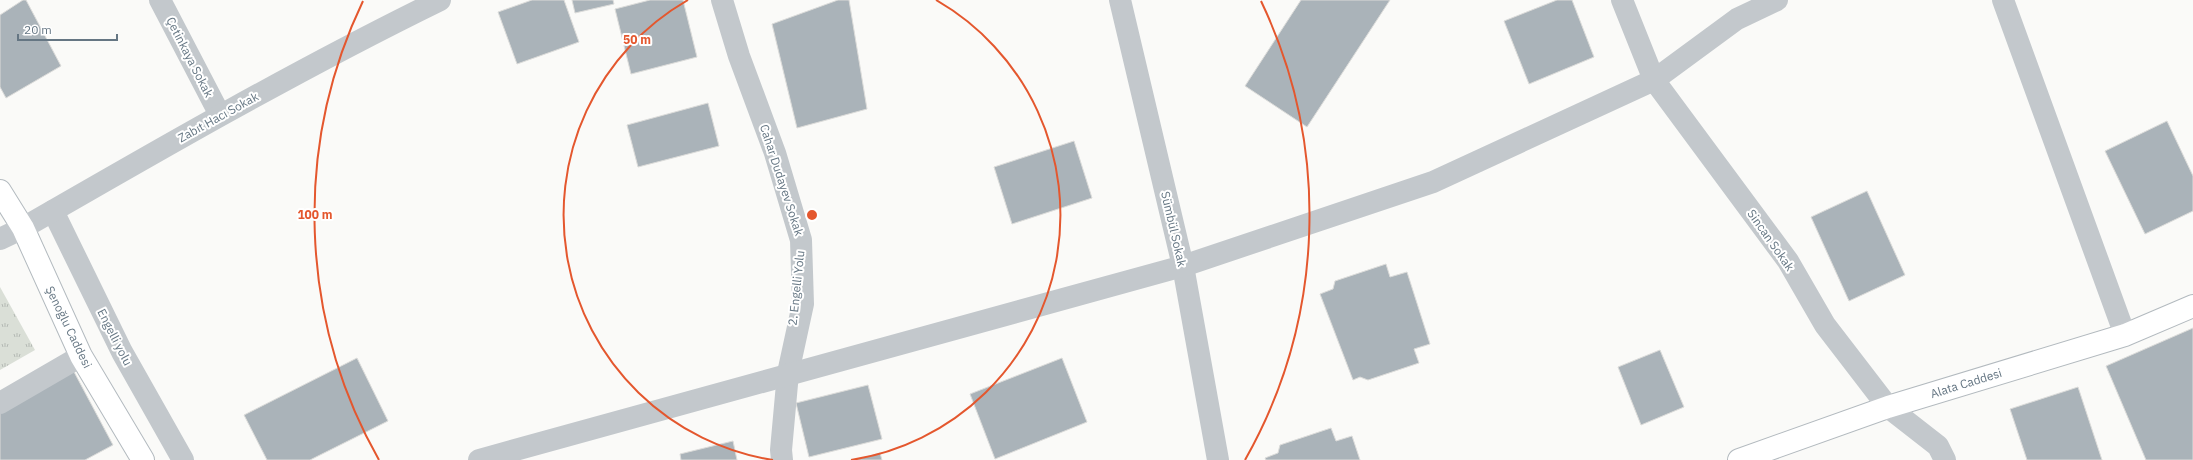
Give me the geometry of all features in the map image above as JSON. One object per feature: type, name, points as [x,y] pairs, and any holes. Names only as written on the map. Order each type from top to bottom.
[{"type":"street","name":"Çetinkaya Sokak","points":[[160,0],[220,115]]},
{"type":"street","name":"Zabıt Hacı Sokak","points":[[0,240],[220,115],[376,31],[440,0]]},
{"type":"street","name":"2. Engelli Yolu","points":[[722,0],[739,56],[775,153],[801,240]]},
{"type":"street","name":"Sümbül Sokak","points":[[1120,0],[1183,266],[1218,460]]},
{"type":"street","name":"Sincan Sokak","points":[[1622,0],[1654,80],[1788,261],[1825,325],[1888,407],[1938,446],[1945,460]]},
{"type":"street","points":[[478,460],[788,373],[1183,266],[1433,182],[1654,80],[1737,19],[1776,0]]},
{"type":"street","points":[[2003,0],[2126,335]]},
{"type":"street","name":"Şenoğlu Caddesi","points":[[0,191],[23,228],[81,356],[143,460]]},
{"type":"street","name":"Engelli yolu","points":[[53,211],[122,352],[183,460]]},
{"type":"street","name":"Cahar Dudayev Sokak","points":[[782,460],[781,450],[788,373],[803,304],[801,240]]},
{"type":"street","name":"Alata Caddesi","points":[[1739,460],[1888,407],[2126,335],[2193,306]]},
{"type":"street","points":[[0,403],[81,356]]},
{"type":"green space","points":[[0,287],[35,350],[0,370]]},
{"type":"building","points":[[23,0],[26,0],[61,66],[6,98],[0,87],[0,15]]},
{"type":"building","points":[[532,0],[564,0],[579,42],[517,64],[498,12]]},
{"type":"building","points":[[572,0],[613,0],[614,4],[575,13]]},
{"type":"building","points":[[650,0],[683,0],[697,57],[631,74],[615,9]]},
{"type":"building","points":[[838,0],[849,0],[867,109],[797,128],[772,24]]},
{"type":"building","points":[[1301,0],[1390,0],[1307,127],[1245,86]]},
{"type":"building","points":[[1557,0],[1572,0],[1594,57],[1529,84],[1504,21]]},
{"type":"building","points":[[708,103],[719,146],[638,167],[627,125]]},
{"type":"building","points":[[2167,121],[2193,176],[2193,211],[2145,234],[2105,151]]},
{"type":"building","points":[[1074,141],[1092,198],[1012,224],[994,167]]},
{"type":"building","points":[[1867,191],[1905,275],[1849,301],[1811,217]]},
{"type":"building","points":[[1386,264],[1390,277],[1407,272],[1430,344],[1414,349],[1419,363],[1368,380],[1360,377],[1353,380],[1320,294],[1333,289],[1335,281]]},
{"type":"building","points":[[2193,328],[2193,460],[2146,460],[2106,366]]},
{"type":"building","points":[[1660,350],[1684,407],[1641,425],[1618,367]]},
{"type":"building","points":[[357,358],[388,421],[310,460],[267,460],[244,415]]},
{"type":"building","points":[[1062,358],[1087,422],[995,459],[970,394]]},
{"type":"building","points":[[73,370],[113,445],[85,460],[0,460],[0,409]]},
{"type":"building","points":[[868,385],[882,439],[809,457],[796,403]]},
{"type":"building","points":[[2078,387],[2102,460],[2027,460],[2010,409]]},
{"type":"building","points":[[1331,428],[1336,441],[1352,436],[1360,460],[1266,460],[1265,458],[1278,453],[1280,445]]},
{"type":"building","points":[[733,441],[737,460],[681,460],[680,454]]},
{"type":"building","points":[[880,453],[882,460],[855,460]]}]
